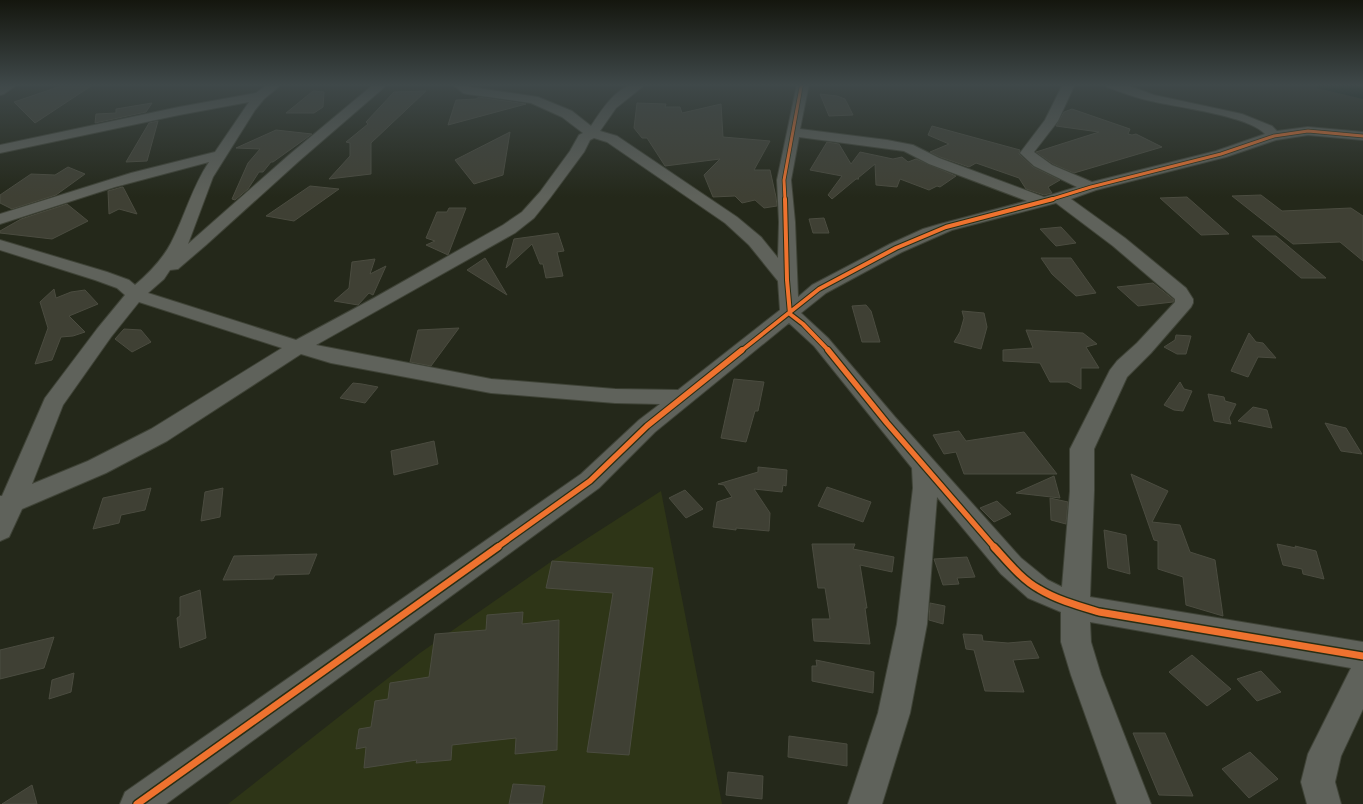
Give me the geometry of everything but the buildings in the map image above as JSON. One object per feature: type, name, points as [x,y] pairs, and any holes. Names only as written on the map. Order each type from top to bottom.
[{"type":"street","points":[[0,149],[129,122]]},
{"type":"street","points":[[158,275],[179,244],[206,177],[241,122]]},
{"type":"street","points":[[0,530],[6,505],[53,403],[104,333],[135,295],[158,275],[211,234],[282,168],[340,122]]},
{"type":"street","points":[[577,122],[592,133],[612,139],[731,220],[755,241],[787,280]]},
{"type":"street","points":[[6,505],[97,467],[159,434],[298,347],[510,229],[528,215],[577,152],[584,138],[592,133],[599,122]]},
{"type":"street","points":[[795,122],[784,180],[787,222],[787,280],[790,314],[803,324],[821,342],[924,466],[1011,566],[1038,589],[1075,605],[1099,612],[1363,656]]},
{"type":"street","points":[[1051,122],[1030,147],[1027,153],[1031,159],[1042,165],[1091,187]]},
{"type":"street","points":[[1249,122],[1271,131],[1274,136]]},
{"type":"street","points":[[136,804],[590,481],[647,426],[820,290],[896,248],[946,227],[1051,200],[1091,187],[1221,154],[1274,136],[1308,131],[1363,136]]},
{"type":"street","points":[[793,132],[908,148],[934,161],[1051,200],[1119,242],[1180,292],[1184,299],[1184,303],[1144,348],[1124,366],[1117,375],[1082,449],[1082,491],[1075,605],[1076,642],[1089,682],[1134,804]]},
{"type":"street","points":[[0,219],[129,177],[220,154]]},
{"type":"street","points":[[0,245],[123,284],[135,295],[298,347],[331,356],[491,386],[615,396],[682,397]]},
{"type":"street","points":[[865,804],[894,713],[912,624],[925,488],[924,466]]},
{"type":"street","points":[[1324,804],[1318,782],[1325,754],[1363,675]]},
{"type":"shaded area","points":[[661,491],[722,804],[228,804],[420,653],[552,561]]},
{"type":"cycle path","points":[[795,122],[784,180],[787,222],[787,280],[790,314],[803,324],[821,342],[887,423],[1011,566],[1038,589],[1075,605],[1099,612],[1363,656]]},
{"type":"cycle path","points":[[137,804],[590,481],[647,426],[819,289],[896,248],[946,227],[1059,198],[1091,187],[1221,154],[1274,136],[1308,131],[1363,136]]}]
